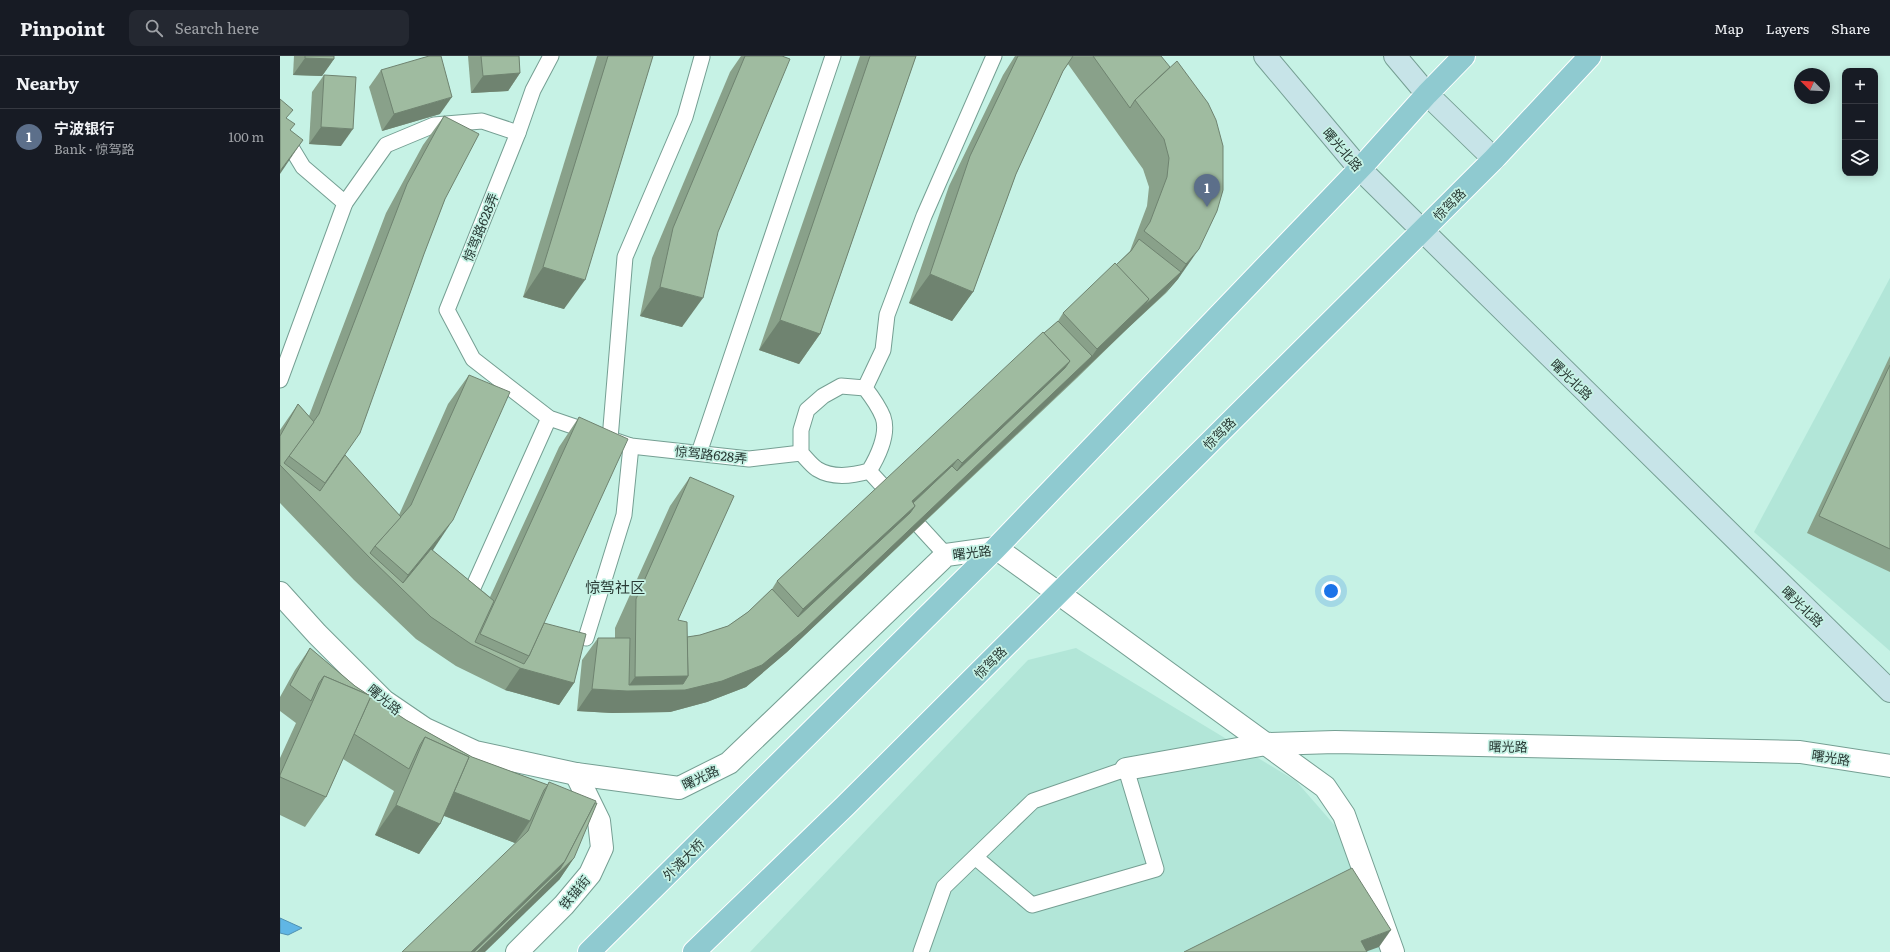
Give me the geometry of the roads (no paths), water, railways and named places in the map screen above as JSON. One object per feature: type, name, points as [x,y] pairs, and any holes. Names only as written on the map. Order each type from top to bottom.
[{"type":"main road","name":"曙光北路","points":[[1265,56],[1359,168],[1421,231],[1890,691]]},
{"type":"main road","points":[[1395,56],[1427,94],[1494,159]]},
{"type":"main road","points":[[996,548],[1464,56]]},
{"type":"main road","name":"惊驾路","points":[[694,952],[845,806],[1494,159],[1590,56]]},
{"type":"main road","name":"外滩大桥","points":[[589,952],[996,548]]},
{"type":"street","name":"曙光路","points":[[280,593],[317,634],[384,701],[425,729],[475,752],[576,774],[678,788],[729,763],[946,555],[996,548],[1325,787],[1344,815],[1393,952]]},
{"type":"street","name":"曙光路","points":[[1126,769],[1266,744],[1335,742],[1800,752],[1890,766]]},
{"type":"street","name":"铁锚街","points":[[517,952],[564,905],[590,874],[602,848],[599,821],[576,774]]},
{"type":"lane","name":"惊驾路628弄","points":[[551,56],[533,90],[518,133],[447,310],[473,359],[549,418],[631,446],[749,459],[801,453]]},
{"type":"lane","points":[[610,439],[625,257],[684,117],[704,56]]},
{"type":"lane","points":[[698,453],[833,56]]},
{"type":"lane","points":[[865,388],[883,350],[887,315],[924,216],[994,56]]},
{"type":"lane","points":[[280,380],[345,203],[386,145],[434,125],[482,121],[518,133]]},
{"type":"lane","points":[[280,129],[303,168],[345,203]]},
{"type":"lane","points":[[841,386],[865,388],[876,403],[884,419],[883,440],[877,458],[870,471],[836,476],[816,469],[801,453],[801,430],[807,410],[824,396],[841,386]]},
{"type":"lane","points":[[472,590],[549,418]]},
{"type":"lane","points":[[586,638],[624,515],[631,446]]},
{"type":"lane","points":[[870,471],[946,555]]},
{"type":"lane","points":[[921,952],[944,887],[1033,801],[1126,769],[1156,869],[1032,905],[976,857]]},
{"type":"water","points":[[280,918],[302,928],[288,935],[280,933]]},
{"type":"place","name":"宁波银行","points":[[1207,207]]},
{"type":"district","name":"惊驾社区","points":[[615,586]]}]
